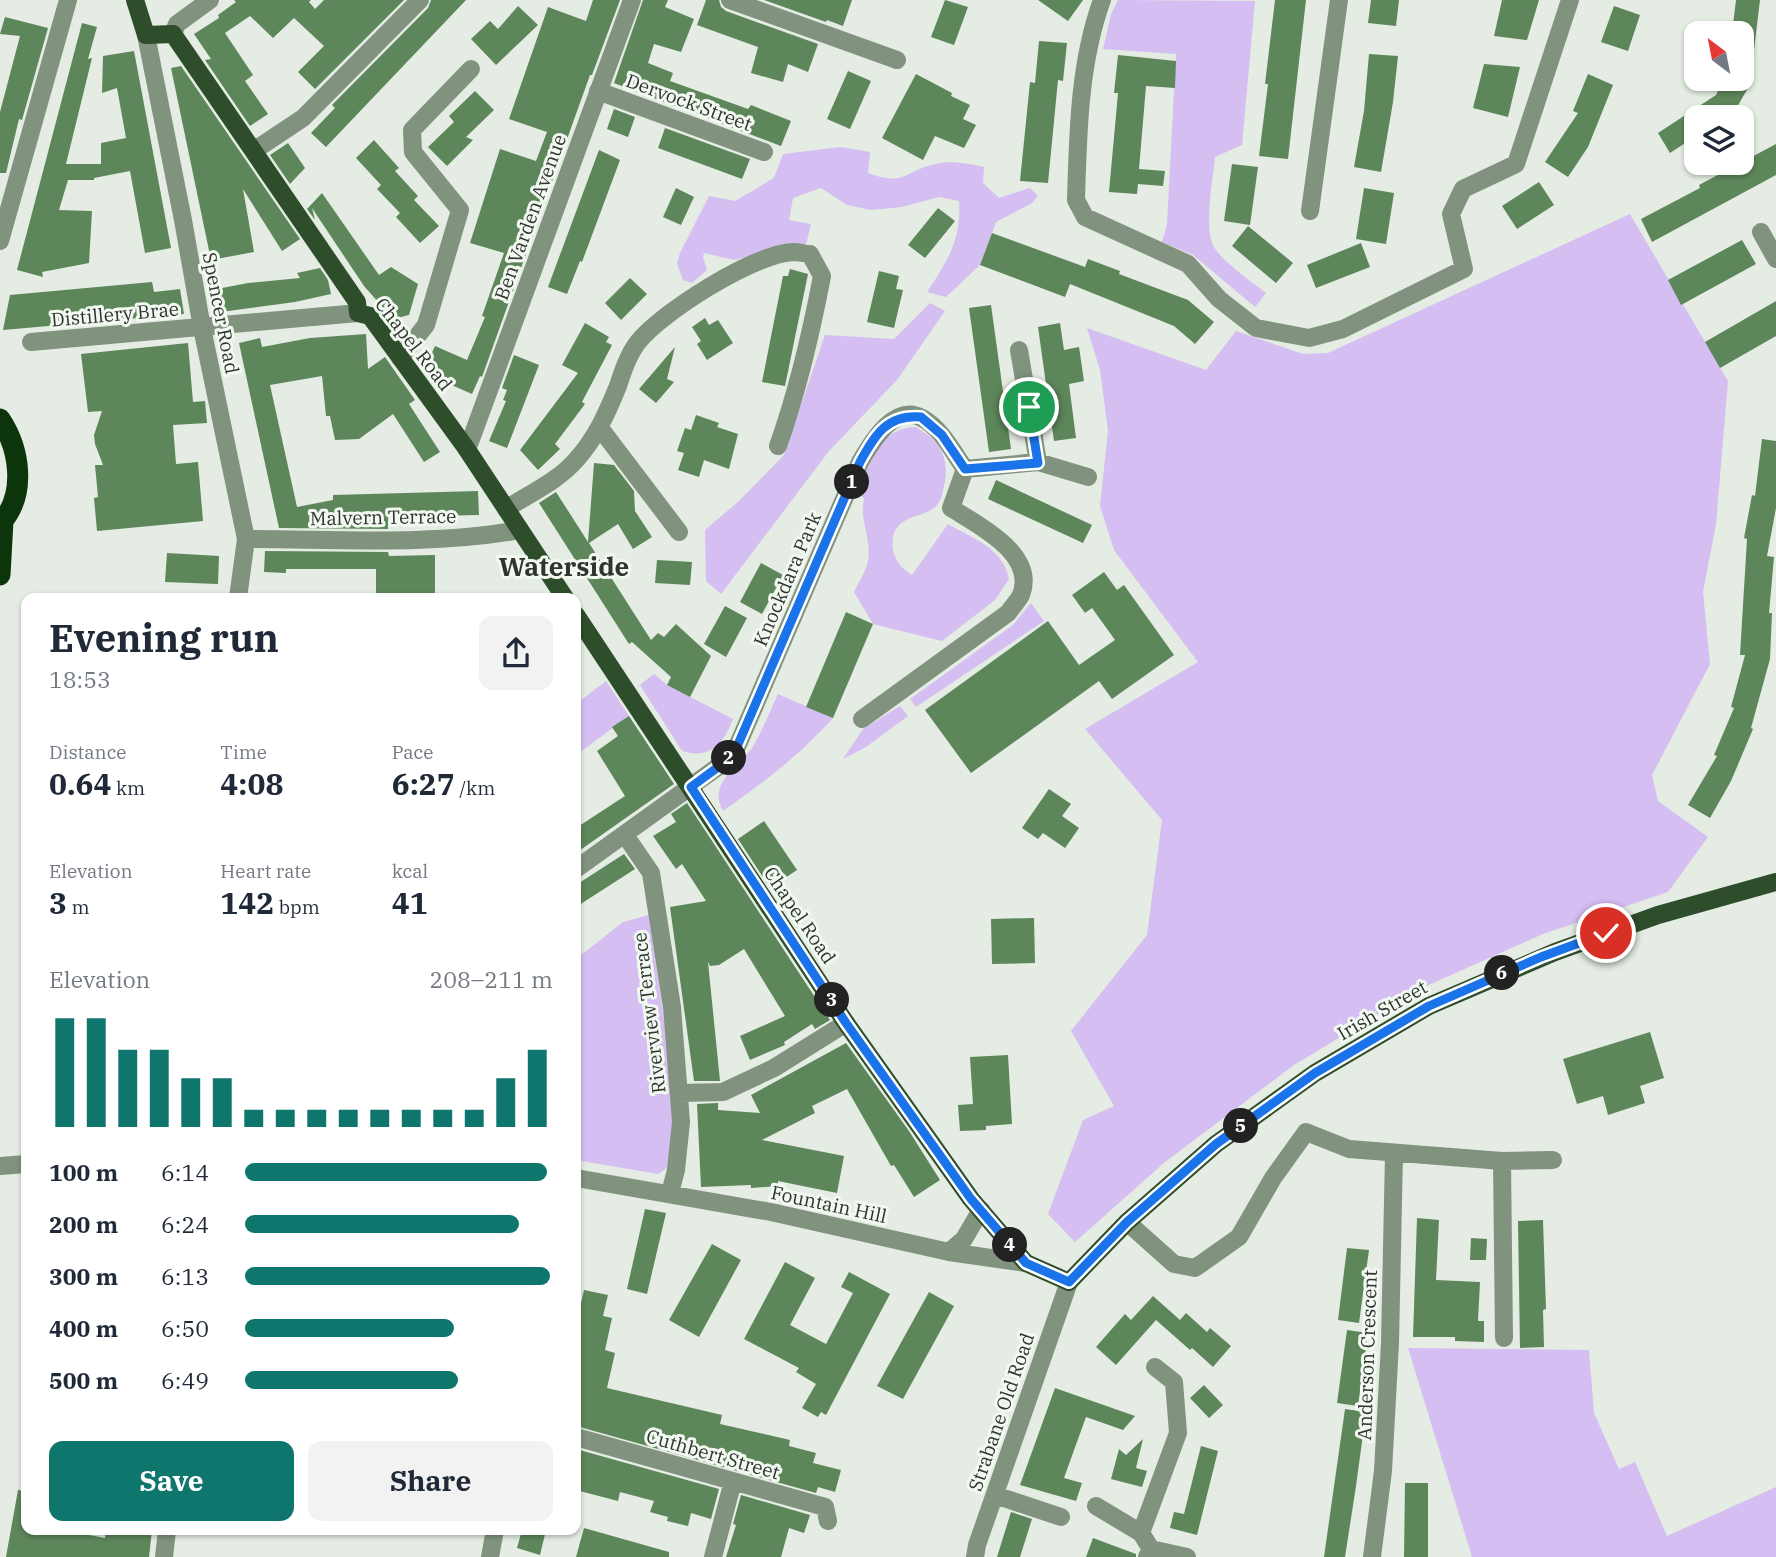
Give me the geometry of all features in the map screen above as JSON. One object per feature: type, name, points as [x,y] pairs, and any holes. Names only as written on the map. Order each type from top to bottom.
[{"type":"highway","points":[[0,419],[13,440],[19,468],[15,496],[2,523],[0,575]]},
{"type":"main road","points":[[135,0],[146,35],[173,34]]},
{"type":"main road","name":"Chapel Road","points":[[173,34],[357,302],[358,313],[370,316],[466,448],[562,593]]},
{"type":"main road","name":"Chapel Road","points":[[581,622],[846,1023],[981,1210],[1026,1263]]},
{"type":"main road","name":"Irish Street","points":[[1069,1282],[1127,1222],[1227,1136],[1315,1073],[1429,1006],[1581,942],[1701,902],[1776,882]]},
{"type":"main road","name":"Fountain Hill","points":[[1026,1263],[1069,1282]]},
{"type":"street","points":[[0,241],[68,0]]},
{"type":"street","points":[[173,34],[177,24],[210,0]]},
{"type":"street","points":[[254,150],[303,118],[420,0]]},
{"type":"street","name":"Ben Varden Avenue","points":[[466,448],[475,430],[632,0]]},
{"type":"street","points":[[730,0],[897,60]]},
{"type":"street","points":[[1102,0],[1093,24],[1084,69],[1076,200],[1085,217],[1188,264],[1219,299],[1256,328],[1309,338],[1343,329],[1464,270],[1451,214],[1463,189],[1516,164],[1570,0]]},
{"type":"street","points":[[1310,211],[1339,0]]},
{"type":"street","name":"Spencer Road","points":[[146,35],[246,539],[239,593]]},
{"type":"street","points":[[400,358],[426,325],[460,210],[413,152],[412,130],[471,69]]},
{"type":"street","name":"Dervock Street","points":[[598,91],[764,152]]},
{"type":"street","points":[[1761,232],[1776,259]]},
{"type":"street","points":[[506,509],[576,461],[600,428],[637,343],[655,325],[727,276],[764,259],[793,252],[810,254],[822,276],[803,367],[778,446]]},
{"type":"street","name":"Distillery Brae","points":[[31,342],[358,313]]},
{"type":"street","points":[[1020,350],[1038,463]]},
{"type":"street","name":"Knockdara Park","points":[[691,787],[733,756],[860,462],[874,436],[896,418],[921,417],[942,435],[965,469]]},
{"type":"street","points":[[600,428],[679,532]]},
{"type":"street","points":[[862,719],[1008,613],[1021,594],[1023,574],[1010,548],[951,508],[965,469],[1038,463],[1088,477]]},
{"type":"street","name":"Malvern Terrace","points":[[246,539],[488,536],[520,530]]},
{"type":"street","points":[[581,866],[691,787]]},
{"type":"street","name":"Riverview Terrace","points":[[625,835],[651,873],[672,1007],[681,1093],[681,1122],[677,1170],[670,1194]]},
{"type":"street","points":[[681,1093],[723,1092],[774,1068],[846,1023]]},
{"type":"street","points":[[1127,1222],[1174,1264],[1195,1268],[1239,1237],[1273,1178],[1306,1132],[1349,1149],[1502,1161],[1553,1160]]},
{"type":"street","name":"Anderson Crescent","points":[[1372,1557],[1385,1445],[1394,1154]]},
{"type":"street","points":[[1502,1161],[1504,1338]]},
{"type":"street","points":[[0,1166],[21,1164]]},
{"type":"street","name":"Fountain Hill","points":[[581,1179],[771,1212],[949,1252],[1026,1263]]},
{"type":"street","points":[[949,1252],[964,1240],[981,1210]]},
{"type":"street","name":"Strabane Old Road","points":[[975,1557],[1069,1282]]},
{"type":"street","points":[[1141,1533],[1178,1433],[1174,1382],[1155,1367]]},
{"type":"street","name":"Cuthbert Street","points":[[581,1438],[825,1507],[828,1521]]},
{"type":"street","points":[[713,1557],[733,1481]]},
{"type":"street","points":[[995,1495],[1061,1517]]},
{"type":"street","points":[[1096,1506],[1141,1533],[1149,1553],[1186,1557]]},
{"type":"street","points":[[164,1557],[166,1535]]},
{"type":"street","points":[[490,1557],[494,1535]]},
{"type":"shaded area","points":[[1118,0],[1255,1],[1242,145],[1215,157],[1209,226],[1217,251],[1237,271],[1266,293],[1255,307],[1193,255],[1162,242],[1167,224],[1176,54],[1103,49],[1111,14]]},
{"type":"shaded area","points":[[841,147],[870,152],[868,173],[880,177],[897,178],[935,164],[960,163],[984,167],[983,183],[999,198],[1030,188],[1038,196],[1032,203],[996,222],[980,265],[946,297],[927,292],[952,250],[958,227],[959,201],[939,197],[902,207],[871,210],[847,205],[821,188],[793,198],[789,220],[811,224],[806,245],[734,260],[704,253],[707,270],[692,283],[683,280],[677,264],[680,253],[709,196],[735,201],[774,178],[783,154]]},
{"type":"shaded area","points":[[1630,214],[1728,381],[1716,524],[1703,592],[1710,664],[1652,775],[1658,801],[1708,837],[1668,892],[1543,934],[1422,988],[1294,1065],[1165,1162],[1075,1242],[1048,1214],[1083,1120],[1114,1106],[1071,1031],[1147,935],[1162,820],[1085,729],[1198,662],[1114,550],[1100,506],[1108,431],[1100,370],[1087,328],[1206,370],[1236,331],[1303,354],[1328,353]]},
{"type":"shaded area","points":[[930,303],[945,311],[897,380],[829,451],[721,594],[706,581],[705,530],[739,501],[784,455],[825,335],[894,339]]},
{"type":"shaded area","points":[[916,427],[932,439],[942,453],[945,480],[937,505],[902,523],[896,529],[893,550],[897,561],[912,575],[948,524],[994,552],[1006,568],[1009,579],[995,600],[942,641],[873,624],[854,592],[866,569],[869,553],[863,515],[864,499],[857,489],[872,457],[885,439],[893,433]]},
{"type":"shaded area","points":[[1031,603],[1044,621],[916,707],[910,699],[1013,625]]},
{"type":"shaded area","points":[[654,674],[667,685],[733,719],[715,747],[701,753],[682,751],[640,685]]},
{"type":"shaded area","points":[[606,681],[629,716],[581,751],[581,700]]},
{"type":"shaded area","points":[[778,694],[833,718],[781,768],[723,811],[719,800],[722,782],[754,745]]},
{"type":"shaded area","points":[[900,706],[908,716],[866,747],[843,759],[863,729]]},
{"type":"shaded area","points":[[649,915],[672,1102],[673,1164],[658,1174],[581,1161],[581,955],[623,922]]},
{"type":"shaded area","points":[[1408,1348],[1589,1350],[1594,1413],[1619,1469],[1635,1462],[1667,1536],[1776,1487],[1776,1557],[1472,1557]]},
{"type":"building","points":[[234,0],[311,0],[309,2],[315,9],[324,0],[404,0],[315,89],[298,72],[324,46],[294,18],[273,38],[250,16],[225,33],[253,75],[245,81],[268,114],[250,126],[205,60],[211,59],[194,34],[219,18],[218,15],[236,2]]},
{"type":"building","points":[[431,0],[466,0],[326,147],[311,133],[335,108],[332,105],[428,8]]},
{"type":"building","points":[[593,0],[620,0],[590,75],[482,377],[480,376],[472,394],[440,380],[442,376],[425,368],[435,346],[467,360],[485,317],[482,316],[504,253],[470,243],[500,149],[536,161],[547,132],[509,119],[548,7],[586,21]]},
{"type":"building","points":[[643,0],[668,0],[665,7],[694,19],[681,52],[654,44],[648,63],[673,73],[670,81],[748,109],[751,105],[791,121],[781,146],[614,83]]},
{"type":"building","points":[[706,0],[719,0],[726,11],[818,44],[808,72],[788,64],[783,82],[751,73],[758,47],[697,25]]},
{"type":"building","points":[[764,0],[852,0],[843,26]]},
{"type":"building","points":[[945,0],[968,7],[954,45],[931,37]]},
{"type":"building","points":[[1038,0],[1083,0],[1068,21]]},
{"type":"building","points":[[1275,0],[1306,0],[1288,159],[1259,156]]},
{"type":"building","points":[[1371,0],[1399,0],[1396,26],[1368,23]]},
{"type":"building","points":[[1502,0],[1539,0],[1527,40],[1494,36]]},
{"type":"building","points":[[1736,0],[1760,0],[1754,50],[1754,21],[1733,21]]},
{"type":"building","points":[[518,6],[538,25],[496,65],[471,39],[490,21],[498,29]]},
{"type":"building","points":[[1614,6],[1640,15],[1628,51],[1601,42]]},
{"type":"building","points":[[5,17],[48,28],[22,120],[19,119],[6,173],[0,173],[0,112],[20,36],[0,34]]},
{"type":"building","points":[[82,23],[97,27],[66,164],[101,164],[101,143],[126,138],[117,88],[102,93],[103,56],[134,51],[171,248],[145,253],[130,171],[94,180],[68,180],[59,210],[92,211],[89,263],[42,272],[43,277],[17,270]]},
{"type":"building","points":[[1039,41],[1067,43],[1063,81],[1058,80],[1048,183],[1020,181],[1030,82],[1035,83]]},
{"type":"building","points":[[1369,54],[1398,56],[1381,172],[1354,167],[1364,111]]},
{"type":"building","points":[[1118,55],[1176,61],[1175,88],[1146,86],[1139,169],[1165,171],[1163,186],[1138,184],[1137,194],[1109,192],[1118,93],[1114,93]]},
{"type":"building","points":[[1484,64],[1520,67],[1508,117],[1473,108]]},
{"type":"building","points":[[181,66],[300,239],[282,251],[243,189],[254,252],[211,260],[171,68]]},
{"type":"building","points":[[848,71],[871,81],[850,129],[827,119]]},
{"type":"building","points":[[916,74],[970,105],[963,119],[976,125],[964,148],[935,136],[923,160],[882,138]]},
{"type":"building","points":[[1588,74],[1613,85],[1588,147],[1568,177],[1545,162],[1578,113],[1573,111]]},
{"type":"building","points":[[475,91],[494,110],[466,137],[473,140],[447,166],[428,147],[454,122],[449,116]]},
{"type":"building","points":[[1718,91],[1746,91],[1738,105],[1701,105]]},
{"type":"building","points":[[614,109],[635,117],[628,137],[607,129]]},
{"type":"building","points":[[1684,116],[1684,144],[1670,153],[1658,133]]},
{"type":"building","points":[[665,128],[750,159],[742,179],[658,148]]},
{"type":"building","points":[[374,140],[399,168],[395,171],[418,196],[414,200],[439,226],[420,243],[396,217],[400,213],[377,189],[381,185],[356,158]]},
{"type":"building","points":[[288,143],[305,168],[290,184],[270,155]]},
{"type":"building","points":[[1776,144],[1776,175],[1652,242],[1641,219],[1700,188],[1699,185],[1718,175],[1754,175],[1754,156]]},
{"type":"building","points":[[599,150],[620,160],[582,262],[580,261],[567,294],[548,287]]},
{"type":"building","points":[[1232,164],[1258,167],[1250,225],[1224,221]]},
{"type":"building","points":[[1539,182],[1554,205],[1517,229],[1502,206]]},
{"type":"building","points":[[676,188],[694,197],[681,225],[663,217]]},
{"type":"building","points":[[1364,188],[1394,193],[1386,244],[1356,239]]},
{"type":"building","points":[[322,193],[379,275],[391,267],[418,284],[409,315],[393,319],[364,286],[312,208],[315,220],[307,209]]},
{"type":"building","points":[[938,208],[955,221],[925,258],[908,245]]},
{"type":"building","points":[[1248,226],[1293,263],[1276,283],[1232,246]]},
{"type":"building","points":[[992,233],[1085,267],[1088,259],[1120,271],[1119,274],[1188,300],[1214,322],[1195,344],[1174,326],[1070,284],[1065,297],[980,265]]},
{"type":"building","points":[[1742,240],[1756,264],[1681,305],[1668,280]]},
{"type":"building","points":[[1361,243],[1370,267],[1316,288],[1307,265]]},
{"type":"building","points":[[320,268],[328,280],[331,294],[221,312],[217,289],[300,278],[297,273]]},
{"type":"building","points":[[790,269],[808,274],[785,386],[762,382],[783,276],[788,276]]},
{"type":"building","points":[[879,271],[899,276],[896,289],[903,290],[894,328],[867,322]]},
{"type":"building","points":[[630,278],[647,294],[621,320],[605,303]]},
{"type":"building","points":[[152,282],[154,292],[180,289],[184,314],[3,330],[10,295]]},
{"type":"building","points":[[1776,301],[1776,336],[1720,368],[1705,342]]},
{"type":"building","points":[[991,305],[1011,449],[989,452],[969,308]]},
{"type":"building","points":[[705,318],[709,325],[718,320],[733,343],[707,360],[697,344],[701,341],[692,327]]},
{"type":"building","points":[[585,323],[609,337],[606,342],[612,345],[582,402],[585,404],[555,444],[560,449],[538,470],[520,450],[578,373],[562,365]]},
{"type":"building","points":[[1060,323],[1064,350],[1079,347],[1084,381],[1069,384],[1076,438],[1054,441],[1038,327]]},
{"type":"building","points":[[366,334],[368,369],[385,357],[415,400],[409,404],[440,452],[424,462],[393,414],[359,439],[335,440],[330,416],[326,416],[322,376],[270,385],[297,507],[333,500],[333,495],[478,491],[479,515],[388,517],[388,529],[279,528],[239,343],[260,338],[262,347],[310,338]]},
{"type":"building","points":[[188,343],[193,402],[205,401],[207,423],[173,425],[176,464],[198,462],[203,521],[97,531],[95,465],[103,465],[94,435],[102,411],[88,412],[81,354]]},
{"type":"building","points":[[675,347],[667,379],[674,382],[656,403],[639,389]]},
{"type":"building","points":[[514,355],[539,365],[507,448],[489,441],[506,401],[503,400],[507,390],[502,388]]},
{"type":"building","points":[[696,415],[719,423],[717,427],[738,434],[729,469],[704,460],[699,477],[678,470],[684,453],[677,451],[685,428],[691,430]]},
{"type":"building","points":[[1762,439],[1776,441],[1776,508],[1767,556],[1774,557],[1769,613],[1772,613],[1770,659],[1751,728],[1753,729],[1731,781],[1710,818],[1688,805],[1717,756],[1714,755],[1734,708],[1731,707],[1745,655],[1740,655],[1747,539],[1744,538],[1752,495],[1755,496]]},
{"type":"building","points":[[594,463],[614,465],[634,491],[635,511],[652,537],[633,549],[618,524],[589,543],[651,640],[658,633],[664,637],[676,624],[711,656],[690,697],[667,685],[671,677],[632,642],[629,644],[539,503],[556,492],[588,542]]},
{"type":"building","points":[[996,480],[1092,525],[1083,543],[988,499]]},
{"type":"building","points":[[265,551],[435,555],[435,593],[376,593],[376,569],[286,569],[286,573],[264,572]]},
{"type":"building","points":[[167,553],[219,556],[218,584],[165,582]]},
{"type":"building","points":[[657,560],[692,562],[690,585],[655,583]]},
{"type":"building","points":[[761,563],[783,575],[762,614],[740,602]]},
{"type":"building","points":[[1104,572],[1117,590],[1124,585],[1174,655],[1112,699],[1099,681],[971,773],[925,710],[1048,621],[1079,665],[1115,640],[1092,608],[1085,613],[1072,595]]},
{"type":"building","points":[[725,606],[747,618],[726,657],[704,644]]},
{"type":"building","points":[[846,612],[873,624],[833,718],[806,707]]},
{"type":"building","points":[[629,716],[674,784],[581,849],[581,825],[625,796],[597,751],[618,736],[612,727]]},
{"type":"building","points":[[1049,789],[1071,804],[1062,816],[1079,828],[1065,848],[1043,833],[1038,839],[1022,828]]},
{"type":"building","points":[[687,803],[830,1020],[815,1029],[812,1024],[784,1042],[785,1045],[750,1060],[740,1036],[785,1016],[744,949],[719,965],[710,966],[708,962],[720,1081],[694,1081],[670,907],[706,901],[682,864],[676,869],[653,836],[676,822],[671,814]]},
{"type":"building","points":[[764,821],[797,870],[770,888],[738,839]]},
{"type":"building","points":[[624,854],[635,869],[581,904],[581,882]]},
{"type":"building","points":[[1034,918],[1035,963],[992,964],[991,919]]},
{"type":"building","points":[[1650,1032],[1664,1078],[1640,1086],[1645,1103],[1608,1115],[1603,1096],[1577,1104],[1563,1059]]},
{"type":"building","points":[[846,1043],[909,1131],[940,1180],[914,1197],[894,1165],[891,1166],[847,1089],[812,1106],[815,1113],[762,1140],[844,1156],[837,1193],[778,1181],[778,1186],[701,1187],[697,1104],[718,1103],[718,1110],[760,1113],[751,1095]]},
{"type":"building","points":[[1008,1055],[1012,1124],[986,1126],[986,1130],[960,1131],[958,1105],[973,1104],[970,1057]]},
{"type":"building","points":[[645,1209],[666,1213],[647,1294],[627,1289]]},
{"type":"building","points":[[1417,1218],[1439,1220],[1436,1280],[1480,1282],[1478,1321],[1484,1321],[1484,1342],[1455,1341],[1455,1337],[1413,1337]]},
{"type":"building","points":[[1543,1220],[1546,1309],[1543,1310],[1544,1347],[1520,1348],[1518,1221]]},
{"type":"building","points":[[1471,1238],[1487,1239],[1486,1260],[1470,1260]]},
{"type":"building","points":[[712,1244],[741,1260],[699,1337],[669,1320]]},
{"type":"building","points":[[1347,1248],[1369,1250],[1359,1323],[1338,1320]]},
{"type":"building","points":[[785,1262],[815,1278],[790,1325],[826,1344],[853,1293],[841,1287],[849,1272],[890,1294],[826,1415],[821,1412],[818,1417],[802,1408],[816,1384],[796,1372],[799,1368],[744,1339]]},
{"type":"building","points":[[584,1290],[608,1295],[603,1316],[612,1318],[605,1350],[615,1353],[607,1388],[722,1415],[720,1424],[790,1440],[789,1446],[816,1453],[813,1463],[841,1470],[835,1492],[818,1487],[816,1493],[581,1427],[581,1303]]},
{"type":"building","points":[[929,1292],[954,1306],[903,1399],[877,1386]]},
{"type":"building","points":[[1153,1296],[1180,1320],[1186,1313],[1207,1332],[1210,1328],[1231,1346],[1213,1367],[1156,1320],[1116,1365],[1096,1347],[1125,1314],[1131,1320]]},
{"type":"building","points":[[1347,1330],[1368,1333],[1358,1406],[1337,1403]]},
{"type":"building","points":[[1204,1385],[1223,1405],[1209,1418],[1190,1398]]},
{"type":"building","points":[[1055,1388],[1135,1416],[1123,1430],[1086,1417],[1064,1478],[1082,1483],[1076,1501],[1020,1485]]},
{"type":"building","points":[[1345,1409],[1366,1412],[1356,1486],[1345,1557],[1324,1557]]},
{"type":"building","points":[[1143,1439],[1136,1468],[1147,1471],[1142,1487],[1111,1479],[1119,1449],[1126,1455]]},
{"type":"building","points":[[1201,1446],[1218,1451],[1197,1535],[1170,1528],[1174,1512],[1184,1514]]},
{"type":"building","points":[[581,1450],[719,1489],[711,1519],[691,1513],[688,1526],[667,1521],[668,1517],[650,1512],[654,1501],[620,1492],[618,1501],[581,1491]]},
{"type":"building","points":[[1405,1483],[1428,1483],[1428,1557],[1404,1557]]},
{"type":"building","points":[[18,1490],[21,1490],[21,1535],[89,1535],[105,1538],[105,1535],[151,1535],[149,1557],[6,1557]]},
{"type":"building","points":[[741,1495],[810,1515],[804,1533],[789,1528],[781,1557],[726,1557],[736,1525],[733,1524]]},
{"type":"building","points":[[1011,1512],[1032,1519],[1020,1557],[997,1557]]},
{"type":"building","points":[[584,1528],[669,1552],[669,1557],[576,1557]]},
{"type":"building","points":[[521,1535],[545,1535],[540,1555],[517,1548]]},
{"type":"building","points":[[1093,1538],[1136,1554],[1136,1557],[1086,1557]]},
{"type":"district","name":"Waterside","points":[[564,566]]},
{"type":"route","points":[[1029,407],[1038,463],[965,469],[942,435],[921,417],[896,418],[874,436],[860,462],[733,756],[691,787],[846,1023],[971,1199],[1026,1263],[1069,1282],[1127,1222],[1216,1144],[1315,1073],[1429,1006],[1541,957],[1606,933]]}]
